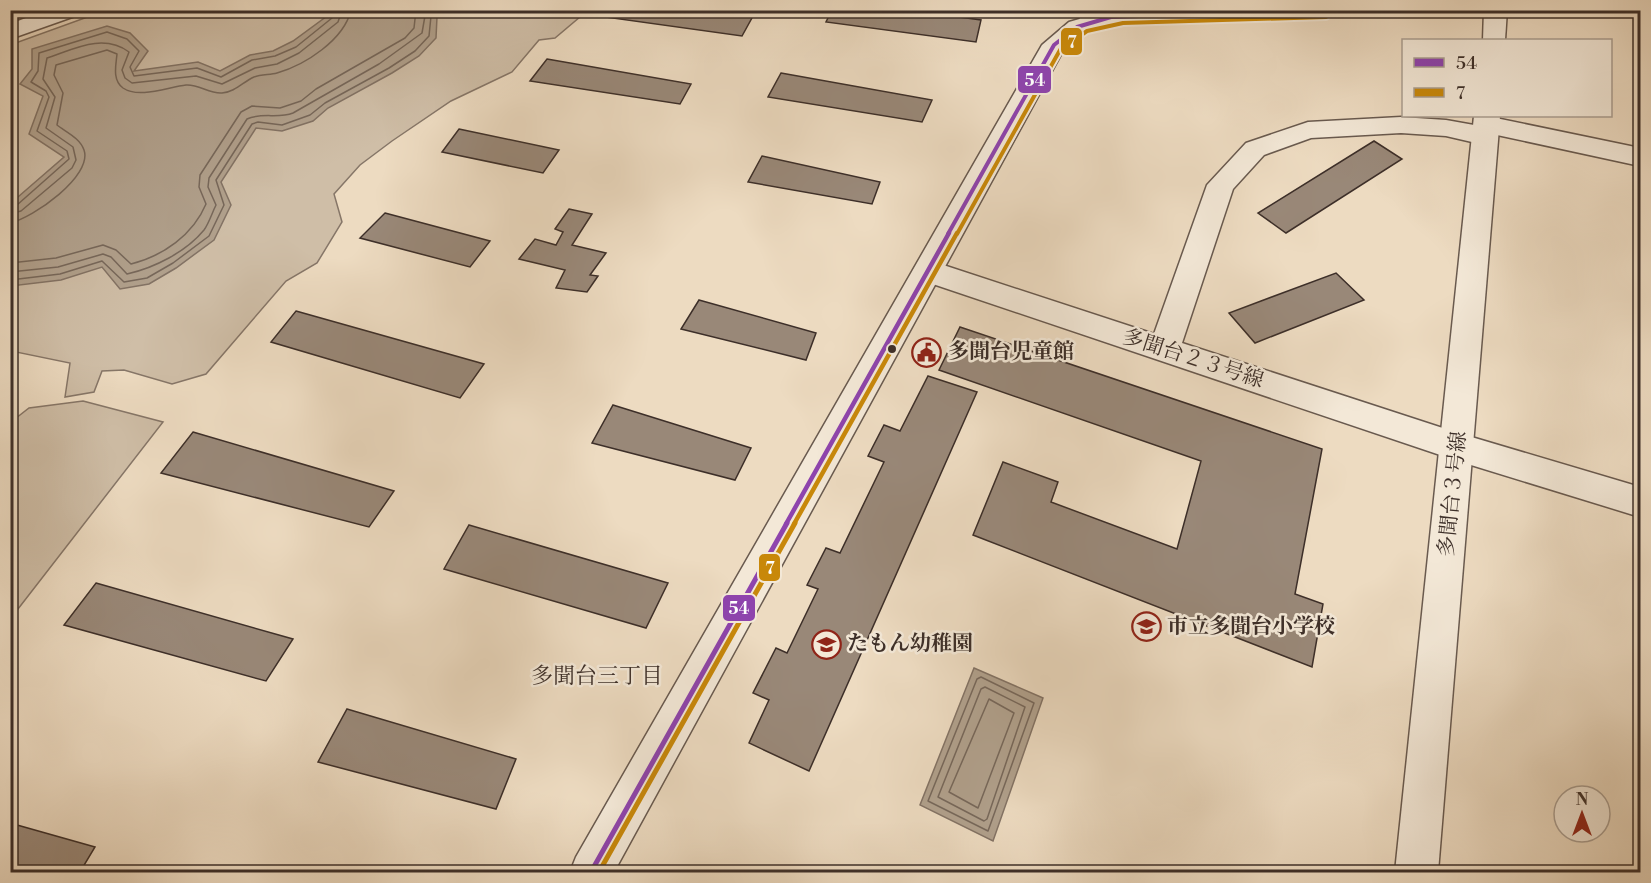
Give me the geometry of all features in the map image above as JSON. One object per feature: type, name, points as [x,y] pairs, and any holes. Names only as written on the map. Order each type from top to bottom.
[{"type":"street","points":[[10,32],[70,10]]},
{"type":"street","points":[[591,873],[1054,45],[1088,15],[1326,10]]},
{"type":"street","points":[[1494,39],[1496,10]]},
{"type":"street","points":[[1164,350],[1221,184],[1255,149],[1308,130],[1389,125],[1446,128],[1486,125],[1641,157]]},
{"type":"street","name":"多聞台３号線","points":[[1416,873],[1458,447],[1486,125]]},
{"type":"street","name":"多聞台２３号線","points":[[928,271],[1458,447],[1641,502]]},
{"type":"shaded area","points":[[104,11],[587,11],[555,38],[539,40],[512,72],[451,101],[360,165],[334,194],[342,222],[317,263],[286,281],[206,374],[172,384],[124,370],[102,371],[94,392],[65,397],[70,363],[11,351],[10,45]]},
{"type":"shaded area","points":[[83,401],[163,422],[11,618],[11,422],[29,408]]},
{"type":"water","points":[[334,11],[448,11],[437,17],[436,38],[419,56],[392,73],[328,108],[313,121],[282,131],[256,128],[221,182],[231,205],[214,240],[176,268],[149,284],[120,289],[102,267],[61,280],[11,286],[11,203],[64,157],[29,134],[43,96],[20,84],[32,69],[32,49],[107,26],[130,33],[148,51],[134,71],[198,62],[220,71],[250,55],[273,51],[293,41]]},
{"type":"water","points":[[974,668],[1043,698],[993,841],[920,805]]},
{"type":"building","points":[[601,10],[714,10],[753,16],[742,36],[598,16]]},
{"type":"building","points":[[832,10],[908,10],[981,20],[976,42],[826,22]]},
{"type":"building","points":[[547,59],[691,84],[680,104],[530,81]]},
{"type":"building","points":[[781,73],[932,100],[922,122],[768,97]]},
{"type":"building","points":[[459,129],[559,150],[543,173],[442,152]]},
{"type":"building","points":[[1374,141],[1402,159],[1286,233],[1258,213]]},
{"type":"building","points":[[762,156],[880,182],[872,204],[748,182]]},
{"type":"building","points":[[569,209],[592,214],[572,245],[606,253],[590,275],[598,276],[587,292],[556,288],[565,270],[519,259],[535,239],[556,245],[563,232],[555,229]]},
{"type":"building","points":[[385,213],[490,241],[470,267],[360,238]]},
{"type":"building","points":[[1336,273],[1364,300],[1255,343],[1229,313]]},
{"type":"building","points":[[699,300],[816,333],[806,360],[681,329]]},
{"type":"building","points":[[296,311],[484,364],[460,398],[271,342]]},
{"type":"building","points":[[960,327],[1322,449],[1295,594],[1323,604],[1312,667],[973,535],[1003,462],[1058,482],[1051,502],[1177,549],[1201,461],[939,370]]},
{"type":"building","points":[[928,376],[977,392],[809,771],[749,743],[769,700],[753,693],[776,648],[787,653],[818,589],[807,585],[826,548],[840,553],[884,462],[868,456],[884,425],[900,431]]},
{"type":"building","points":[[613,405],[751,448],[735,480],[592,443]]},
{"type":"building","points":[[193,432],[394,491],[369,527],[161,473]]},
{"type":"building","points":[[469,525],[668,583],[646,628],[444,569]]},
{"type":"building","points":[[96,583],[293,639],[266,681],[64,625]]},
{"type":"building","points":[[347,709],[516,759],[496,809],[318,762]]},
{"type":"building","points":[[10,823],[95,847],[80,872],[10,872]]},
{"type":"transit line","name":"54","points":[[591,872],[1054,45],[1077,27],[1111,17],[1309,10]]},
{"type":"transit line","name":"7","points":[[599,872],[1060,50],[1087,31],[1123,23],[1326,17]]},
{"type":"place","name":"多聞台児童館","points":[[927,352]]},
{"type":"place","name":"市立多聞台小学校","points":[[1146,627]]},
{"type":"place","name":"たもん幼稚園","points":[[826,644]]},
{"type":"district","name":"多聞台三丁目","points":[[597,676]]}]
